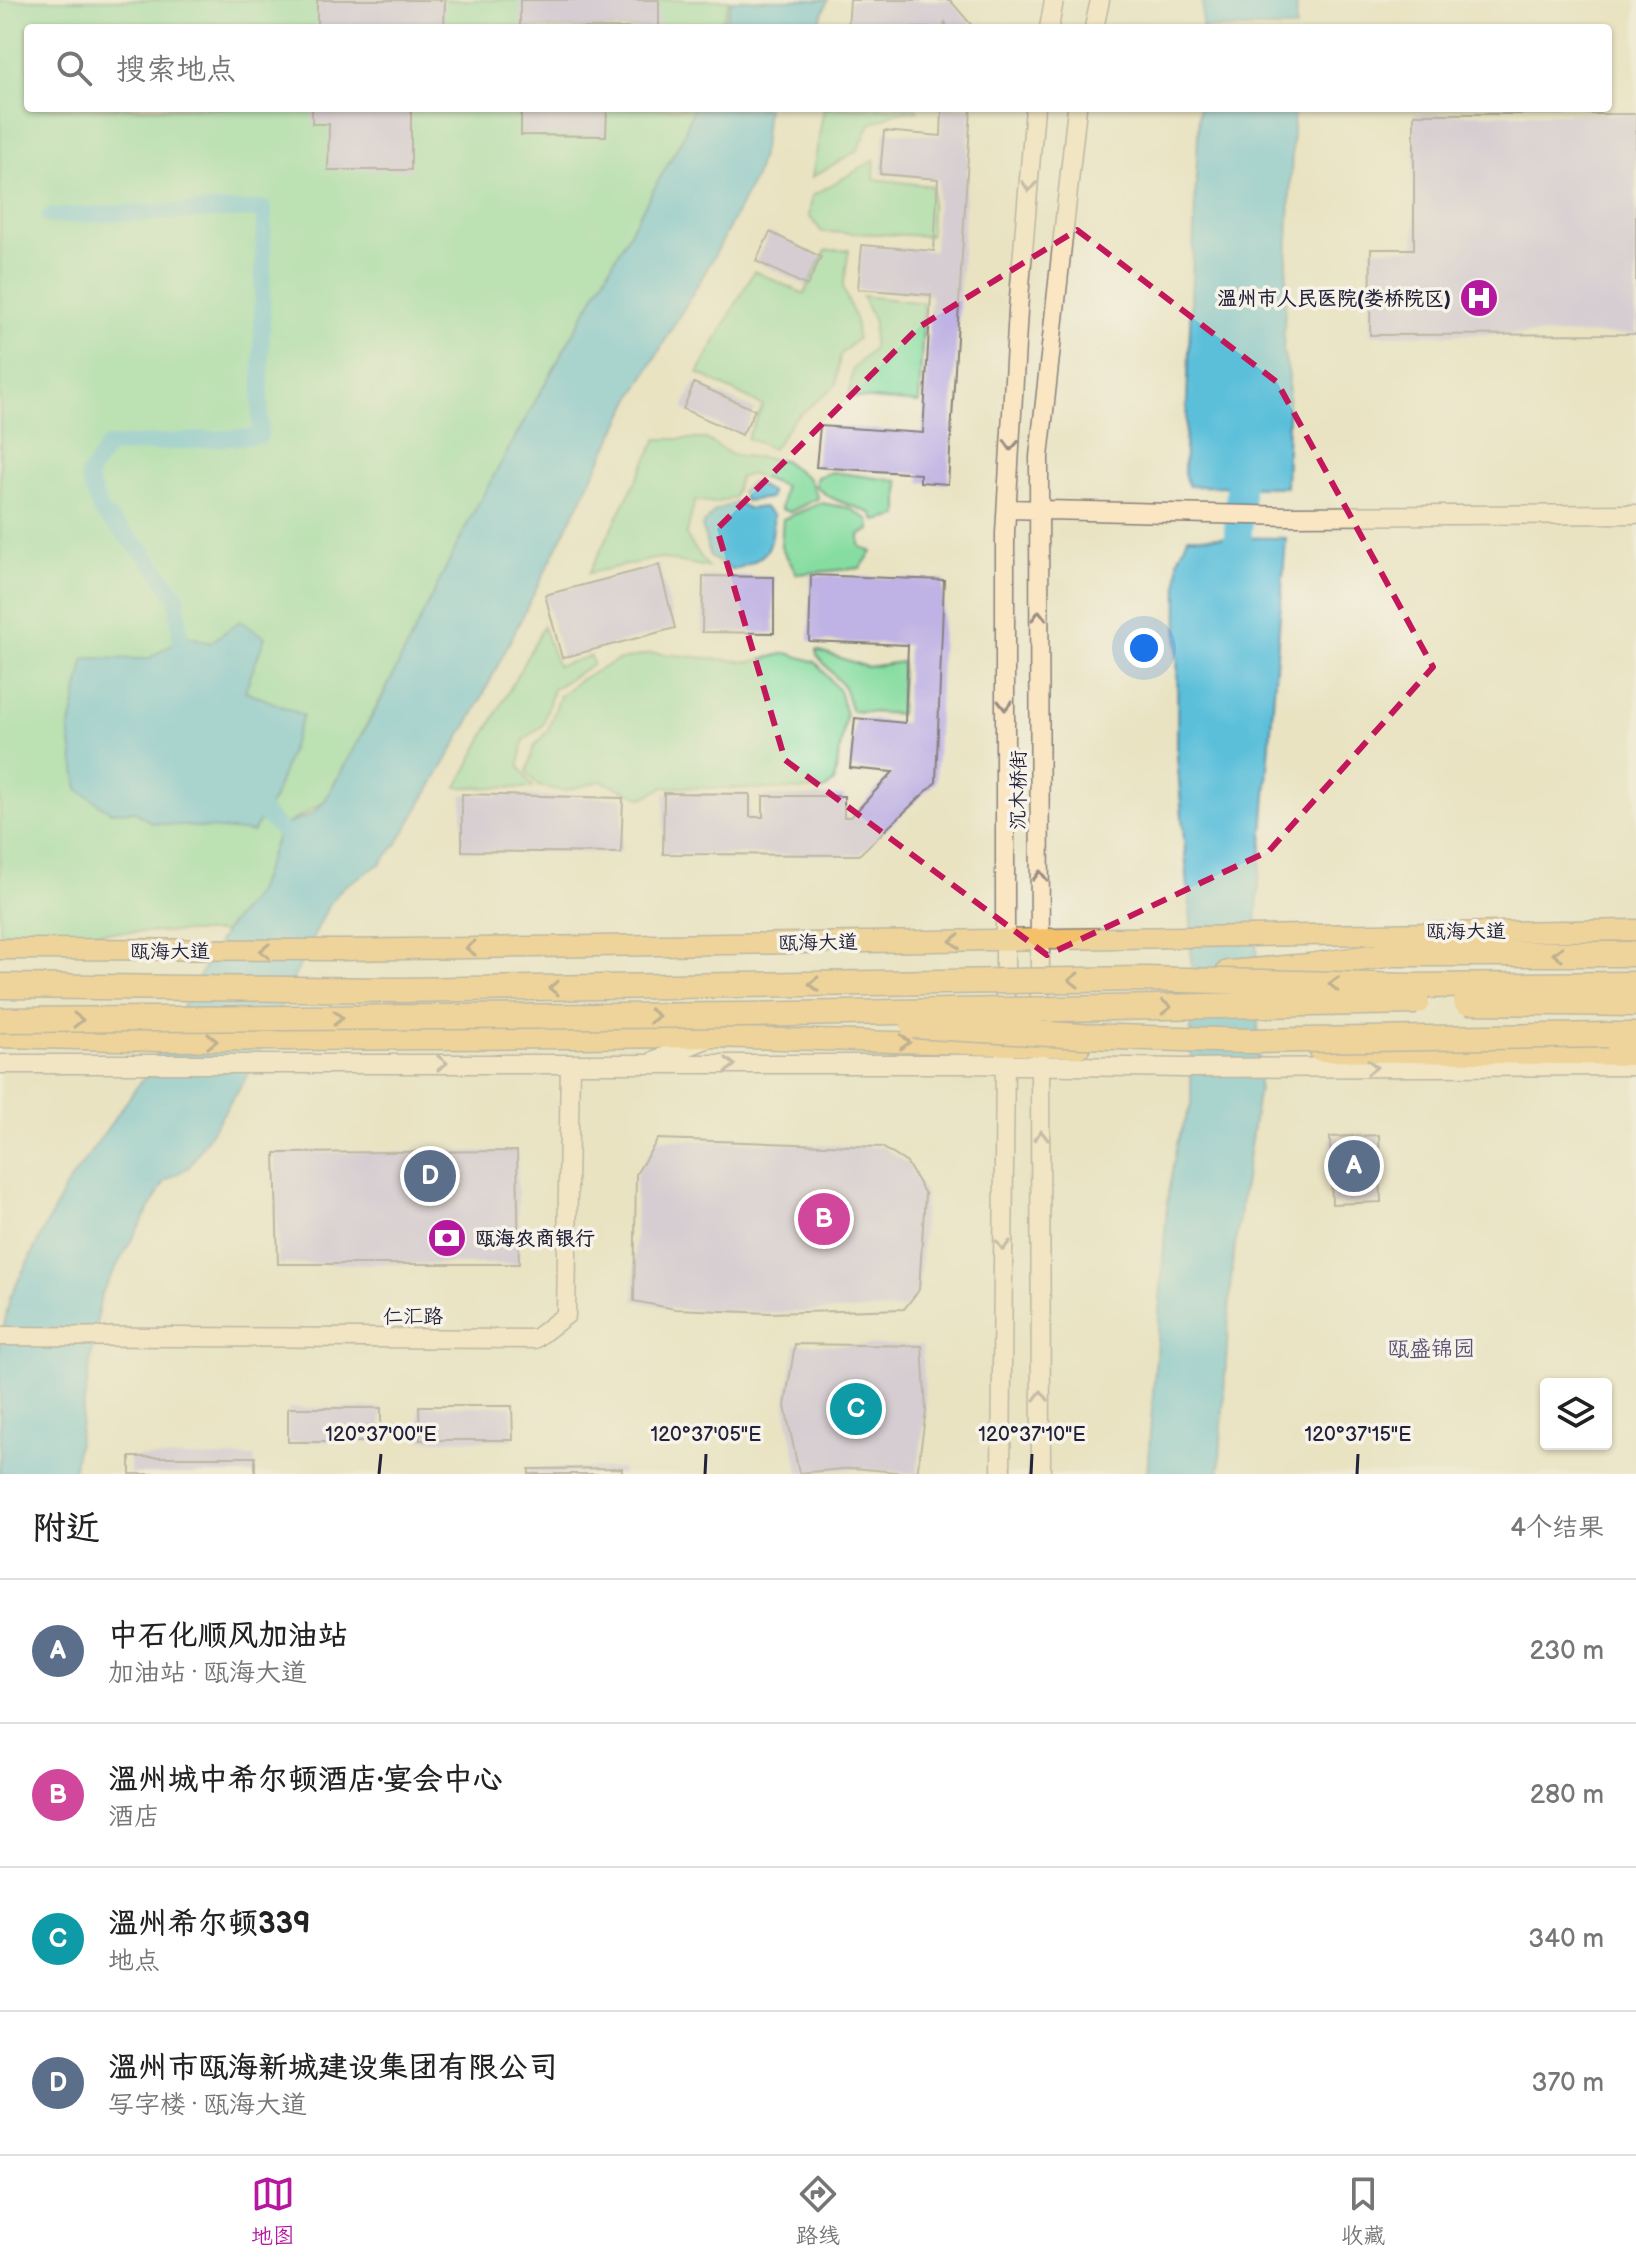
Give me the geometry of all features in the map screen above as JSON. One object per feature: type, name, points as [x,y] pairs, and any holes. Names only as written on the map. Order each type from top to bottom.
[{"type":"highway","points":[[1145,979],[1309,966],[1393,954],[1636,954]]},
{"type":"highway","name":"瓯海大道","points":[[0,983],[400,990],[1145,979],[1410,986],[1636,984]]},
{"type":"highway","points":[[0,1020],[743,1015],[1422,1002],[1636,1004]]},
{"type":"highway","points":[[743,1015],[1082,1036],[1250,1041],[1636,1035]]},
{"type":"main road","name":"瓯海大道","points":[[0,949],[136,952],[343,950],[1251,939],[1360,932],[1636,930]]},
{"type":"main road","points":[[0,1037],[267,1041],[711,1037],[1005,1045],[1040,1056],[1172,1049],[1636,1055]]},
{"type":"street","points":[[1050,24],[1054,0]]},
{"type":"street","points":[[1095,24],[1100,0]]},
{"type":"street","name":"沉木桥街","points":[[1001,1474],[1007,509],[1018,310],[1035,112]]},
{"type":"street","name":"沉木桥街","points":[[1041,1474],[1040,441],[1077,112]]},
{"type":"street","points":[[1007,509],[1289,516],[1636,514]]},
{"type":"street","points":[[645,1064],[711,1037]]},
{"type":"street","points":[[0,1064],[1005,1066],[1040,1056],[1182,1068],[1636,1066]]},
{"type":"street","name":"仁汇路","points":[[1,1336],[535,1339],[566,1315],[570,1064]]},
{"type":"highlighted area","points":[[1077,230],[1277,382],[1433,667],[1269,851],[1047,955],[785,760],[717,529],[919,327]]},
{"type":"green space","points":[[0,0],[730,0],[721,24],[24,24],[24,112],[692,112],[683,137],[472,515],[390,682],[324,802],[280,828],[257,892],[224,932],[0,932]]},
{"type":"green space","points":[[823,112],[899,112],[870,124],[858,150],[812,177]]},
{"type":"green space","points":[[875,160],[874,179],[932,186],[930,236],[822,232],[809,216],[812,196]]},
{"type":"green space","points":[[826,250],[849,250],[843,288],[856,321],[857,339],[840,355],[836,385],[793,420],[773,449],[747,438],[763,406],[698,373],[754,271],[804,294]]},
{"type":"green space","points":[[862,296],[924,303],[919,403],[849,397],[853,369],[873,349],[874,322]]},
{"type":"green space","points":[[657,439],[706,439],[732,455],[783,460],[809,479],[818,498],[790,512],[781,509],[784,486],[751,474],[739,478],[734,497],[715,503],[695,500],[686,536],[708,567],[659,558],[589,573]]},
{"type":"green space","points":[[832,472],[899,481],[899,516],[875,521],[873,514],[827,495],[815,485],[817,477]]},
{"type":"green space","points":[[821,503],[849,508],[869,520],[870,530],[860,535],[860,546],[872,552],[860,568],[797,574],[781,547],[783,519]]},
{"type":"green space","points":[[543,627],[557,666],[591,656],[593,664],[553,689],[543,725],[524,740],[519,765],[533,788],[457,787]]},
{"type":"green space","points":[[817,650],[867,667],[902,662],[900,714],[852,711],[844,687],[817,655]]},
{"type":"green space","points":[[653,653],[750,662],[787,653],[816,662],[839,691],[846,715],[834,782],[824,790],[664,787],[643,798],[601,781],[564,791],[538,786],[527,772],[534,747],[548,730],[560,696],[579,680],[616,661]]},
{"type":"water","points":[[732,0],[828,0],[819,24],[725,24]]},
{"type":"water","points":[[1203,0],[1297,0],[1296,24],[1202,24]]},
{"type":"water","points":[[692,112],[767,112],[763,149],[755,177],[716,253],[633,396],[474,713],[398,843],[380,864],[343,887],[328,906],[247,1076],[189,1167],[165,1181],[101,1294],[73,1474],[0,1474],[0,1345],[10,1297],[65,1188],[144,1077],[224,932],[257,892],[280,828],[313,813],[324,802],[378,706],[472,515],[683,137]]},
{"type":"water","points":[[1199,112],[1294,112],[1283,351],[1289,375],[1286,487],[1189,486],[1184,474]]},
{"type":"water","points":[[752,482],[771,492],[770,498],[745,501],[741,491]]},
{"type":"water","points":[[736,502],[749,509],[763,507],[773,515],[773,527],[766,552],[753,562],[732,570],[710,557],[702,526],[715,511]]},
{"type":"water","points":[[1188,537],[1286,538],[1256,922],[1259,1087],[1232,1265],[1219,1474],[1147,1474],[1168,1193],[1177,1143],[1191,1105],[1191,922],[1177,757],[1178,560]]},
{"type":"water","points":[[240,621],[265,637],[245,691],[303,715],[273,800],[253,832],[152,823],[134,811],[110,812],[78,789],[69,730],[85,658],[148,659],[186,635],[210,643]]},
{"type":"building","points":[[317,0],[445,0],[444,24],[317,24]]},
{"type":"building","points":[[520,0],[659,0],[659,24],[520,24]]},
{"type":"building","points":[[850,0],[950,0],[971,24],[946,24],[945,21],[945,24],[848,24]]},
{"type":"building","points":[[312,112],[411,112],[411,170],[328,170],[329,124],[312,124]]},
{"type":"building","points":[[521,112],[607,112],[606,136],[521,135]]},
{"type":"building","points":[[942,112],[971,112],[948,484],[920,482],[920,474],[816,467],[820,426],[923,433],[931,295],[858,289],[862,245],[934,251],[938,179],[880,174],[884,131],[941,136]]},
{"type":"building","points":[[1414,114],[1636,114],[1636,334],[1370,335],[1371,249],[1414,249]]},
{"type":"building","points":[[770,232],[821,257],[807,286],[756,261]]},
{"type":"building","points":[[694,383],[755,410],[742,435],[683,409]]},
{"type":"building","points":[[659,565],[675,628],[562,658],[545,595]]},
{"type":"building","points":[[811,575],[944,580],[936,782],[859,855],[663,854],[664,793],[750,794],[750,817],[763,817],[763,796],[844,796],[844,817],[851,817],[893,772],[850,768],[855,718],[905,723],[908,645],[809,641]]},
{"type":"building","points":[[703,576],[774,577],[774,633],[702,632]]},
{"type":"building","points":[[462,794],[623,798],[621,853],[462,851]]},
{"type":"building","points":[[1379,1135],[1381,1202],[1332,1204],[1330,1137]]},
{"type":"building","points":[[658,1139],[882,1147],[907,1163],[925,1194],[919,1290],[904,1309],[769,1313],[675,1309],[634,1301],[636,1174]]},
{"type":"building","points":[[517,1151],[519,1264],[278,1264],[275,1153]]},
{"type":"building","points":[[795,1344],[922,1346],[926,1411],[917,1474],[854,1468],[799,1473],[785,1406]]},
{"type":"building","points":[[419,1406],[512,1406],[513,1440],[420,1440]]},
{"type":"building","points":[[288,1408],[381,1408],[381,1442],[288,1442]]},
{"type":"building","points":[[130,1457],[255,1457],[255,1474],[130,1474]]},
{"type":"building","points":[[622,1468],[622,1474],[529,1474],[529,1469]]},
{"type":"waterway","points":[[50,216],[264,209],[260,436],[108,446],[88,476],[100,510],[145,554],[177,597],[180,639],[190,659]]},
{"type":"waterway","points":[[1236,575],[1242,449]]},
{"type":"waterway","points":[[255,795],[264,814],[294,841]]},
{"type":"place","name":"温州市人民医院(娄桥院区)","points":[[1479,298]]},
{"type":"place","name":"中石化顺风加油站","points":[[1354,1166]]},
{"type":"place","name":"温州市瓯海新城建设集团有限公司","points":[[430,1176]]},
{"type":"place","name":"温州城中希尔顿酒店·宴会中心","points":[[824,1219]]},
{"type":"place","name":"瓯海农商银行","points":[[447,1238]]},
{"type":"place","name":"温州希尔顿339","points":[[856,1409]]},
{"type":"district","name":"瓯盛锦园","points":[[1431,1348]]}]
